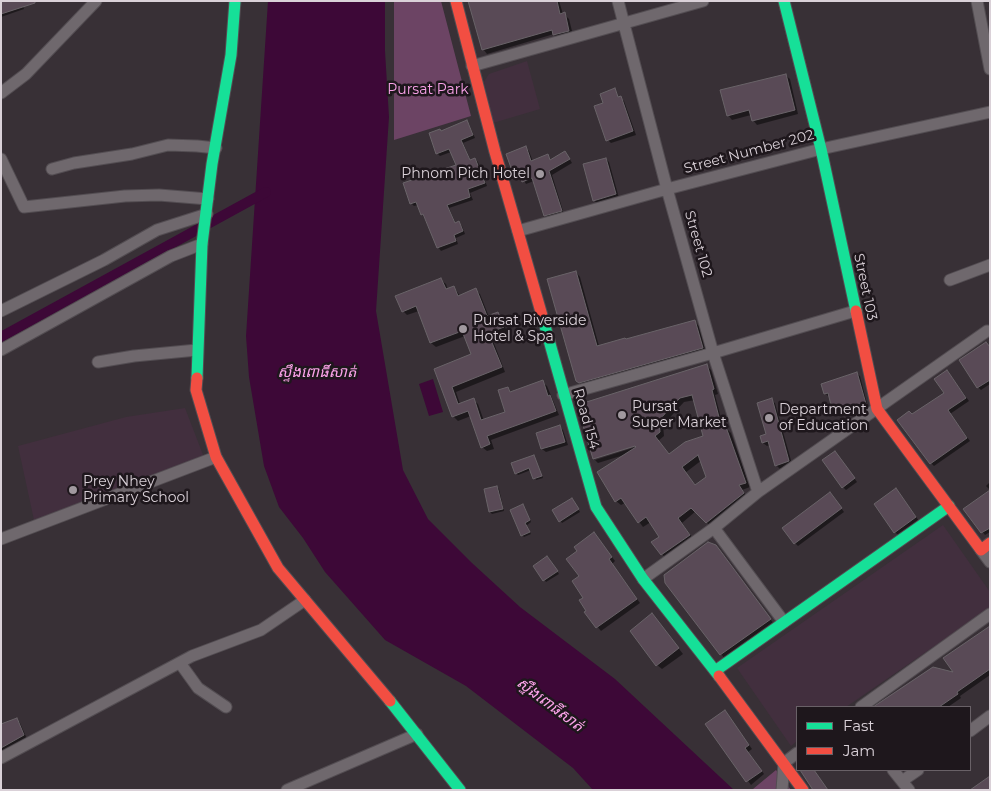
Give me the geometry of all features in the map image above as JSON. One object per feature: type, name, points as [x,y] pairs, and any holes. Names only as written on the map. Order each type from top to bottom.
[{"type":"street","points":[[1,93],[26,74],[96,1]]},
{"type":"street","points":[[235,1],[231,55],[203,240],[196,390],[216,457],[278,568],[417,734],[460,790]]},
{"type":"street","name":"Road 154","points":[[456,1],[495,152],[596,507],[643,579],[804,790]]},
{"type":"street","name":"Street 102","points":[[618,1],[666,189],[714,353],[758,492]]},
{"type":"street","points":[[472,66],[704,1]]},
{"type":"street","name":"Street 103","points":[[784,1],[820,149],[877,409],[949,506],[985,547]]},
{"type":"street","points":[[977,1],[990,69]]},
{"type":"street","name":"Street Number 202","points":[[518,231],[666,189],[820,149],[990,112]]},
{"type":"street","points":[[52,169],[132,154],[168,145],[216,148]]},
{"type":"street","points":[[1,159],[24,207],[159,194],[208,199]]},
{"type":"street","points":[[1,311],[104,260],[157,230],[206,217]]},
{"type":"street","points":[[1,350],[203,240]]},
{"type":"street","points":[[950,280],[990,265]]},
{"type":"street","points":[[563,395],[855,311]]},
{"type":"street","points":[[643,579],[714,528],[758,492],[987,331]]},
{"type":"street","points":[[98,362],[134,356],[197,350]]},
{"type":"street","points":[[1,539],[216,457]]},
{"type":"street","points":[[715,671],[949,506]]},
{"type":"street","points":[[714,528],[784,622]]},
{"type":"street","points":[[985,547],[990,562]]},
{"type":"street","points":[[1,758],[192,656],[260,630],[305,600]]},
{"type":"street","points":[[862,706],[990,614]]},
{"type":"street","points":[[180,663],[198,688],[226,707]]},
{"type":"street","points":[[971,730],[990,716]]},
{"type":"street","points":[[287,790],[417,734]]},
{"type":"street","points":[[782,790],[784,763],[796,754]]},
{"type":"street","points":[[895,771],[906,786],[917,771]]},
{"type":"shaded area","points":[[527,61],[540,109],[493,123],[484,82],[489,74]]},
{"type":"shaded area","name":"Prey Nhey Primary School","points":[[185,408],[205,460],[34,520],[18,446],[126,417]]},
{"type":"shaded area","points":[[943,525],[990,592],[990,608],[847,706],[796,706],[796,742],[791,746],[737,668]]},
{"type":"green space","name":"Pursat Park","points":[[394,1],[441,1],[471,116],[394,140]]},
{"type":"green space","points":[[776,770],[791,790],[753,789]]},
{"type":"water","name":"ស្ទឹងពោធិ៍សាត់","points":[[268,1],[385,1],[385,51],[389,117],[376,311],[403,470],[428,519],[520,607],[615,679],[734,790],[593,790],[573,768],[466,686],[385,640],[325,572],[303,538],[279,507],[264,466],[249,377],[246,336]]},
{"type":"water","points":[[433,379],[443,412],[429,416],[419,384]]},
{"type":"building","points":[[1,1],[35,1],[35,3],[1,14]]},
{"type":"building","points":[[468,1],[557,1],[560,14],[565,12],[569,31],[553,35],[552,30],[482,50]]},
{"type":"building","points":[[786,74],[795,110],[752,121],[749,110],[727,116],[720,90]]},
{"type":"building","points":[[615,88],[618,97],[621,96],[633,131],[606,141],[594,106],[603,103],[600,94]]},
{"type":"building","points":[[467,120],[473,135],[461,140],[470,160],[475,158],[485,183],[468,189],[470,197],[447,205],[455,223],[459,221],[463,231],[454,235],[456,241],[437,248],[416,202],[410,204],[403,183],[456,165],[449,149],[436,154],[429,133],[440,129],[441,131]]},
{"type":"building","points":[[526,146],[531,161],[548,154],[550,160],[565,151],[570,159],[549,171],[562,211],[544,216],[532,178],[522,182],[519,174],[514,176],[506,154]]},
{"type":"building","points":[[606,158],[616,194],[593,201],[583,164]]},
{"type":"building","points":[[576,271],[597,346],[695,320],[703,348],[579,383],[576,381],[547,279]]},
{"type":"building","points":[[441,278],[446,289],[454,286],[458,296],[476,288],[487,316],[498,312],[504,327],[488,333],[502,367],[452,387],[458,404],[474,398],[481,420],[505,412],[498,390],[508,387],[510,392],[543,380],[548,396],[550,395],[556,411],[487,436],[490,444],[481,448],[468,411],[452,417],[434,369],[471,354],[462,331],[430,343],[416,306],[402,312],[395,296]]},
{"type":"building","points":[[986,342],[990,347],[990,380],[977,388],[959,360]]},
{"type":"building","points":[[707,364],[722,429],[726,427],[746,483],[739,485],[744,493],[706,523],[691,508],[678,518],[690,535],[661,555],[651,542],[659,537],[646,517],[638,523],[621,498],[615,502],[597,472],[636,447],[593,459],[577,405]],"holes":[[[692,395],[703,436],[685,442],[669,454],[655,436],[660,432],[659,420],[680,398]],[[698,455],[706,477],[695,485],[682,467]]]},
{"type":"building","points":[[947,370],[966,398],[948,410],[967,438],[930,464],[897,420],[909,411],[912,414],[944,393],[934,379]]},
{"type":"building","points":[[857,372],[866,404],[833,413],[828,393],[824,394],[821,384]]},
{"type":"building","name":"Department of Education","points":[[772,398],[789,461],[775,466],[768,441],[762,443],[760,436],[766,434],[757,403]]},
{"type":"building","points":[[560,425],[565,442],[541,449],[536,433]]},
{"type":"building","points":[[835,451],[855,478],[842,488],[822,460]]},
{"type":"building","points":[[534,455],[542,476],[533,479],[529,468],[515,474],[511,463]]},
{"type":"building","points":[[497,486],[503,509],[489,512],[484,489]]},
{"type":"building","points":[[896,488],[916,517],[894,533],[874,504]]},
{"type":"building","points":[[990,490],[990,528],[981,533],[963,509]]},
{"type":"building","points":[[830,492],[842,508],[794,544],[782,528]]},
{"type":"building","points":[[572,498],[579,509],[559,522],[552,510]]},
{"type":"building","points":[[523,504],[530,520],[525,523],[530,532],[521,536],[510,510]]},
{"type":"building","points":[[594,532],[612,557],[609,559],[637,599],[596,628],[584,612],[586,611],[579,600],[583,598],[572,581],[579,576],[566,559],[577,551],[574,547]]},
{"type":"building","points":[[708,542],[716,545],[771,619],[720,655],[665,583],[664,575]]},
{"type":"building","points":[[547,556],[558,571],[543,581],[533,566]]},
{"type":"building","points":[[652,613],[679,648],[656,666],[630,631]]},
{"type":"building","points":[[990,626],[990,669],[957,692],[958,694],[940,706],[874,706],[933,667],[953,672],[943,658]]},
{"type":"building","points":[[725,710],[749,745],[745,748],[762,771],[746,782],[705,724]]},
{"type":"building","points":[[17,718],[24,735],[1,748],[1,724]]},
{"type":"building","points":[[801,771],[815,771],[828,790],[813,790]]},
{"type":"building","points":[[990,776],[990,790],[970,790]]},
{"type":"waterway","points":[[1,337],[266,192]]},
{"type":"traffic: fast","points":[[197,378],[202,244],[212,164],[231,55],[235,1]]},
{"type":"traffic: fast","points":[[784,1],[821,149],[856,311]]},
{"type":"traffic: fast","points":[[543,319],[596,507],[643,579],[719,676]]},
{"type":"traffic: fast","points":[[715,671],[949,506]]},
{"type":"traffic: fast","points":[[390,701],[460,790]]},
{"type":"traffic: jam","points":[[456,1],[495,152],[543,319]]},
{"type":"traffic: jam","points":[[856,311],[877,409],[981,550],[990,543]]},
{"type":"traffic: jam","points":[[197,378],[196,390],[216,457],[278,568],[390,701]]},
{"type":"traffic: jam","points":[[719,676],[803,790]]},
{"type":"place","name":"Phnom Pich Hotel","points":[[540,174]]},
{"type":"place","name":"Pursat Riverside Hotel & Spa","points":[[463,329]]},
{"type":"place","name":"Pursat Super Market","points":[[622,415]]},
{"type":"place","name":"Department of Education","points":[[769,418]]},
{"type":"place","name":"Prey Nhey Primary School","points":[[73,490]]}]
